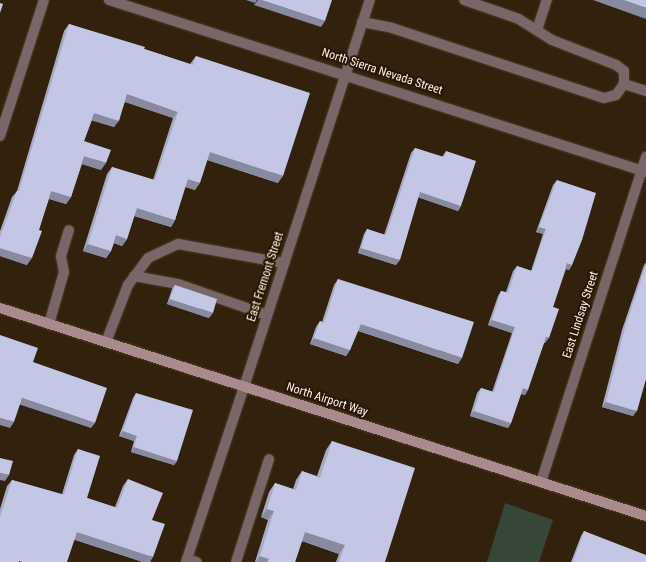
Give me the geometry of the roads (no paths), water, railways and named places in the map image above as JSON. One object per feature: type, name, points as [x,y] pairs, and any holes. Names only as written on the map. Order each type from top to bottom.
[{"type":"main road","name":"North Airport Way","points":[[0,308],[646,516]]},
{"type":"street","points":[[0,136],[44,0]]},
{"type":"street","name":"North Sierra Nevada Street","points":[[109,0],[345,74],[644,172]]},
{"type":"street","name":"East Fremont Street","points":[[186,560],[370,0]]},
{"type":"street","points":[[362,22],[392,28],[604,98],[616,95],[624,84],[624,72],[616,65],[552,40],[519,19],[464,0]]},
{"type":"street","points":[[537,30],[547,0]]},
{"type":"street","points":[[624,84],[646,91]]},
{"type":"street","name":"East Lindsay Street","points":[[541,482],[644,172],[646,157]]},
{"type":"street","points":[[49,324],[64,272],[61,256],[69,230]]},
{"type":"street","points":[[106,342],[128,285],[134,276],[148,258],[178,244],[284,263]]},
{"type":"street","points":[[134,276],[178,284],[267,315]]},
{"type":"street","points":[[236,562],[268,459]]},
{"type":"street","points":[[186,560],[197,562]]}]
